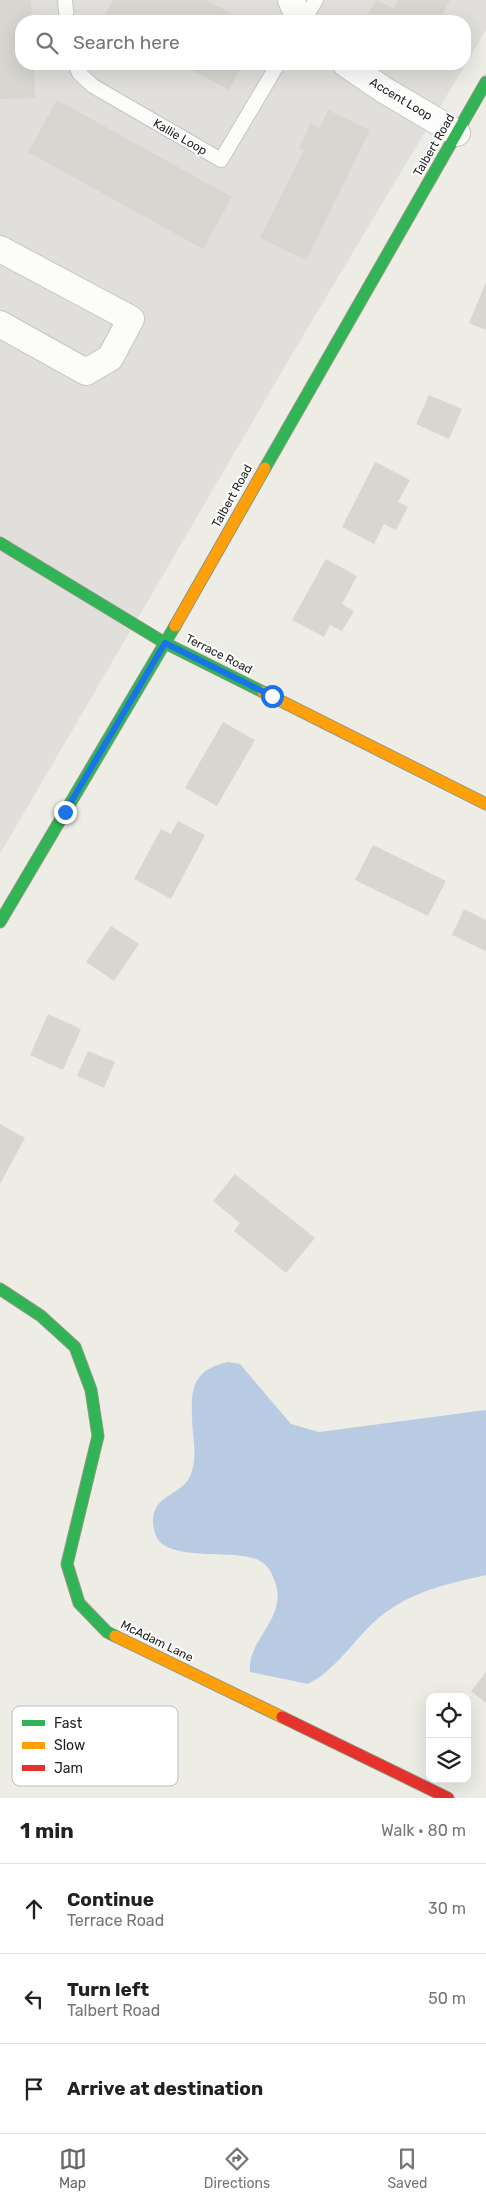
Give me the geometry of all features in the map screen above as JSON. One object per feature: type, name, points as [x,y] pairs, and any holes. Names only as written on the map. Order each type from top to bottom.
[{"type":"street","points":[[291,0],[298,15]]},
{"type":"street","name":"Accent Loop","points":[[355,70],[384,90],[457,133]]},
{"type":"street","name":"Talbert Road","points":[[0,922],[165,643],[486,82]]},
{"type":"street","points":[[0,249],[132,318],[110,358],[86,372],[0,324]]},
{"type":"street","name":"Terrace Road","points":[[0,544],[165,643],[486,804]]},
{"type":"street","name":"McAdam Lane","points":[[0,1289],[41,1316],[75,1347],[91,1390],[98,1436],[67,1564],[79,1603],[107,1632],[448,1798]]},
{"type":"lane","points":[[65,0],[66,15]]},
{"type":"lane","points":[[305,15],[316,0]]},
{"type":"lane","name":"Kallie Loop","points":[[77,70],[92,86],[221,160],[274,70]]},
{"type":"shaded area","points":[[0,0],[486,0],[486,30],[471,55],[471,15],[15,15],[15,70],[462,70],[291,356],[0,854]]},
{"type":"water","points":[[228,1362],[240,1364],[291,1424],[319,1432],[486,1410],[486,1575],[418,1594],[393,1607],[372,1624],[328,1670],[308,1684],[250,1672],[251,1660],[255,1649],[277,1604],[277,1591],[269,1569],[261,1561],[248,1557],[190,1553],[176,1550],[164,1545],[157,1538],[153,1525],[158,1505],[163,1499],[182,1487],[191,1474],[194,1460],[192,1396],[197,1381],[208,1370]]},
{"type":"building","points":[[0,0],[31,0],[32,15],[15,15],[15,70],[34,70],[35,98],[0,99]]},
{"type":"building","points":[[113,0],[206,0],[234,15],[105,15]]},
{"type":"building","points":[[376,0],[393,8],[398,0],[450,0],[442,15],[367,15]]},
{"type":"building","points":[[192,70],[240,70],[229,90]]},
{"type":"building","points":[[57,100],[232,197],[203,249],[28,152]]},
{"type":"building","points":[[328,110],[370,130],[306,260],[260,238],[304,150],[299,148],[311,123],[320,128]]},
{"type":"building","points":[[486,282],[486,330],[469,323]]},
{"type":"building","points":[[429,395],[462,409],[449,439],[416,424]]},
{"type":"building","points":[[375,462],[410,480],[398,502],[408,507],[396,530],[384,524],[374,544],[342,527]]},
{"type":"building","points":[[326,559],[357,576],[342,604],[354,611],[342,631],[330,625],[324,637],[292,620]]},
{"type":"building","points":[[223,722],[255,740],[217,806],[185,788]]},
{"type":"building","points":[[178,821],[205,835],[171,899],[134,879],[161,829],[171,834]]},
{"type":"building","points":[[373,845],[446,881],[428,916],[355,880]]},
{"type":"building","points":[[464,909],[486,920],[486,951],[452,935]]},
{"type":"building","points":[[111,926],[139,944],[114,981],[86,962]]},
{"type":"building","points":[[48,1014],[81,1029],[63,1070],[30,1055]]},
{"type":"building","points":[[88,1051],[115,1062],[104,1088],[77,1076]]},
{"type":"building","points":[[0,1124],[25,1138],[0,1184]]},
{"type":"building","points":[[235,1174],[315,1238],[286,1273],[234,1231],[240,1223],[213,1201]]},
{"type":"building","points":[[486,1672],[486,1703],[471,1691]]},
{"type":"traffic: fast","points":[[265,468],[486,82]]},
{"type":"traffic: fast","points":[[0,543],[165,643],[263,692]]},
{"type":"traffic: fast","points":[[0,922],[175,626]]},
{"type":"traffic: fast","points":[[0,1289],[41,1316],[75,1347],[91,1390],[98,1436],[67,1564],[79,1603],[107,1632],[115,1636]]},
{"type":"traffic: slow","points":[[175,626],[265,468]]},
{"type":"traffic: slow","points":[[263,692],[486,804]]},
{"type":"traffic: slow","points":[[115,1636],[282,1717]]},
{"type":"traffic: jam","points":[[282,1717],[448,1798]]},
{"type":"route","points":[[65,812],[165,643],[272,696]]}]
